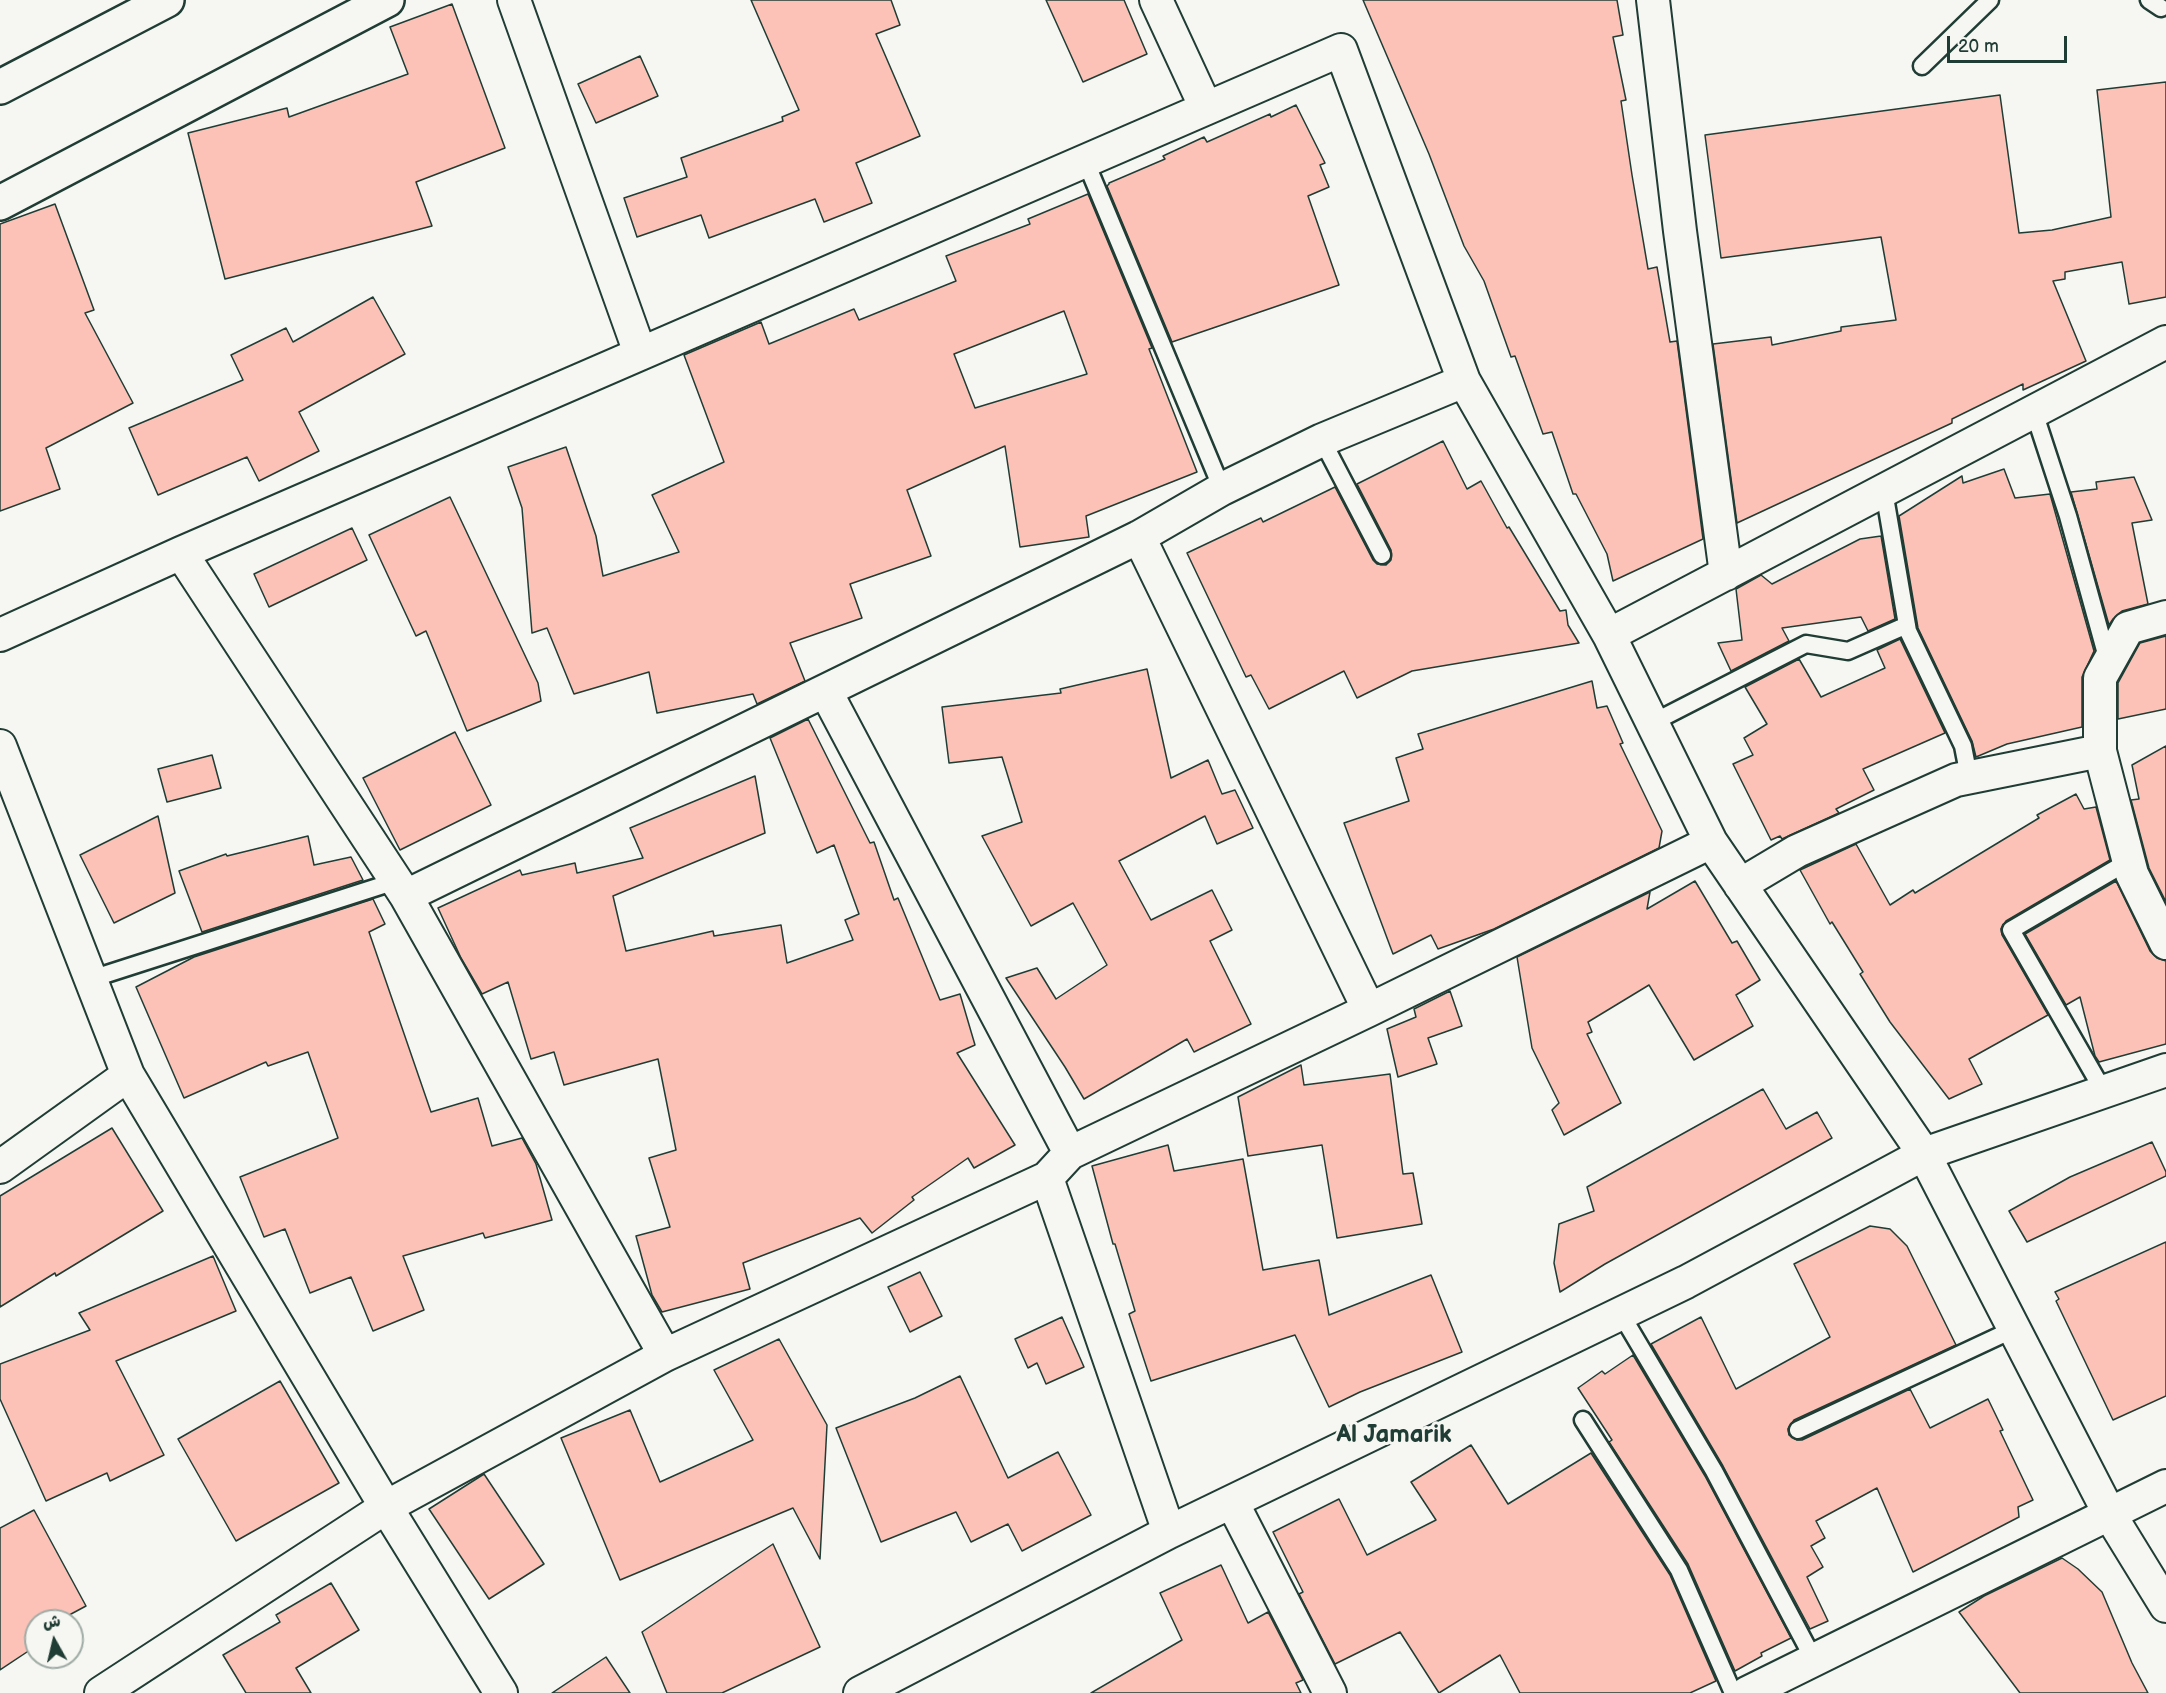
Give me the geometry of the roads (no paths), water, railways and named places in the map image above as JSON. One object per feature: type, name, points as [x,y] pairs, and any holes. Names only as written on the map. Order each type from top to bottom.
[{"type":"main road","points":[[0,87],[167,0]]},
{"type":"main road","points":[[0,203],[387,0]]},
{"type":"street","points":[[514,0],[640,353]]},
{"type":"street","points":[[1156,0],[1206,108]]},
{"type":"street","points":[[1653,0],[1680,231],[1726,574]]},
{"type":"street","points":[[0,635],[181,553],[1341,50],[1464,381],[1608,635],[1711,842],[1924,1154],[2110,1515],[2166,1606]]},
{"type":"street","points":[[1608,635],[2166,342]]},
{"type":"street","points":[[401,888],[826,692],[1139,537],[1222,489],[1322,440],[1464,381]]},
{"type":"street","points":[[1139,537],[1369,1010]]},
{"type":"street","points":[[181,553],[401,888],[665,1355]]},
{"type":"street","points":[[2166,617],[2128,628],[2100,678],[2100,751],[2132,874],[2166,943]]},
{"type":"street","points":[[826,692],[1070,1153]]},
{"type":"street","points":[[0,746],[128,1075],[386,1507],[501,1693]]},
{"type":"street","points":[[1740,885],[1797,851],[1956,780],[2100,751]]},
{"type":"street","points":[[101,1693],[386,1507],[665,1355],[1047,1178],[1070,1153],[1369,1010],[1711,842]]},
{"type":"street","points":[[860,1693],[1169,1532],[1686,1282],[1924,1154],[2166,1070]]},
{"type":"street","points":[[0,1167],[128,1075]]},
{"type":"street","points":[[1047,1178],[1169,1532]]},
{"type":"street","points":[[1747,1693],[2166,1486]]},
{"type":"street","points":[[1232,1502],[1330,1693]]},
{"type":"lane","points":[[1922,66],[1990,0]]},
{"type":"lane","points":[[1085,160],[1222,489]]},
{"type":"lane","points":[[2034,412],[2068,516],[2109,663]]},
{"type":"lane","points":[[1322,440],[1382,555]]},
{"type":"lane","points":[[1884,491],[1908,631],[1963,746],[1969,777]]},
{"type":"lane","points":[[1652,723],[1806,644],[1848,651],[1907,625]]},
{"type":"lane","points":[[2104,1092],[2011,930],[2129,861]]},
{"type":"lane","points":[[91,980],[401,888]]},
{"type":"lane","points":[[1621,1314],[1714,1471],[1814,1660]]},
{"type":"lane","points":[[1798,1430],[2014,1329]]},
{"type":"lane","points":[[1583,1420],[1679,1570],[1733,1693]]},
{"type":"district","name":"Al Jamarik","points":[[1394,1436]]}]
